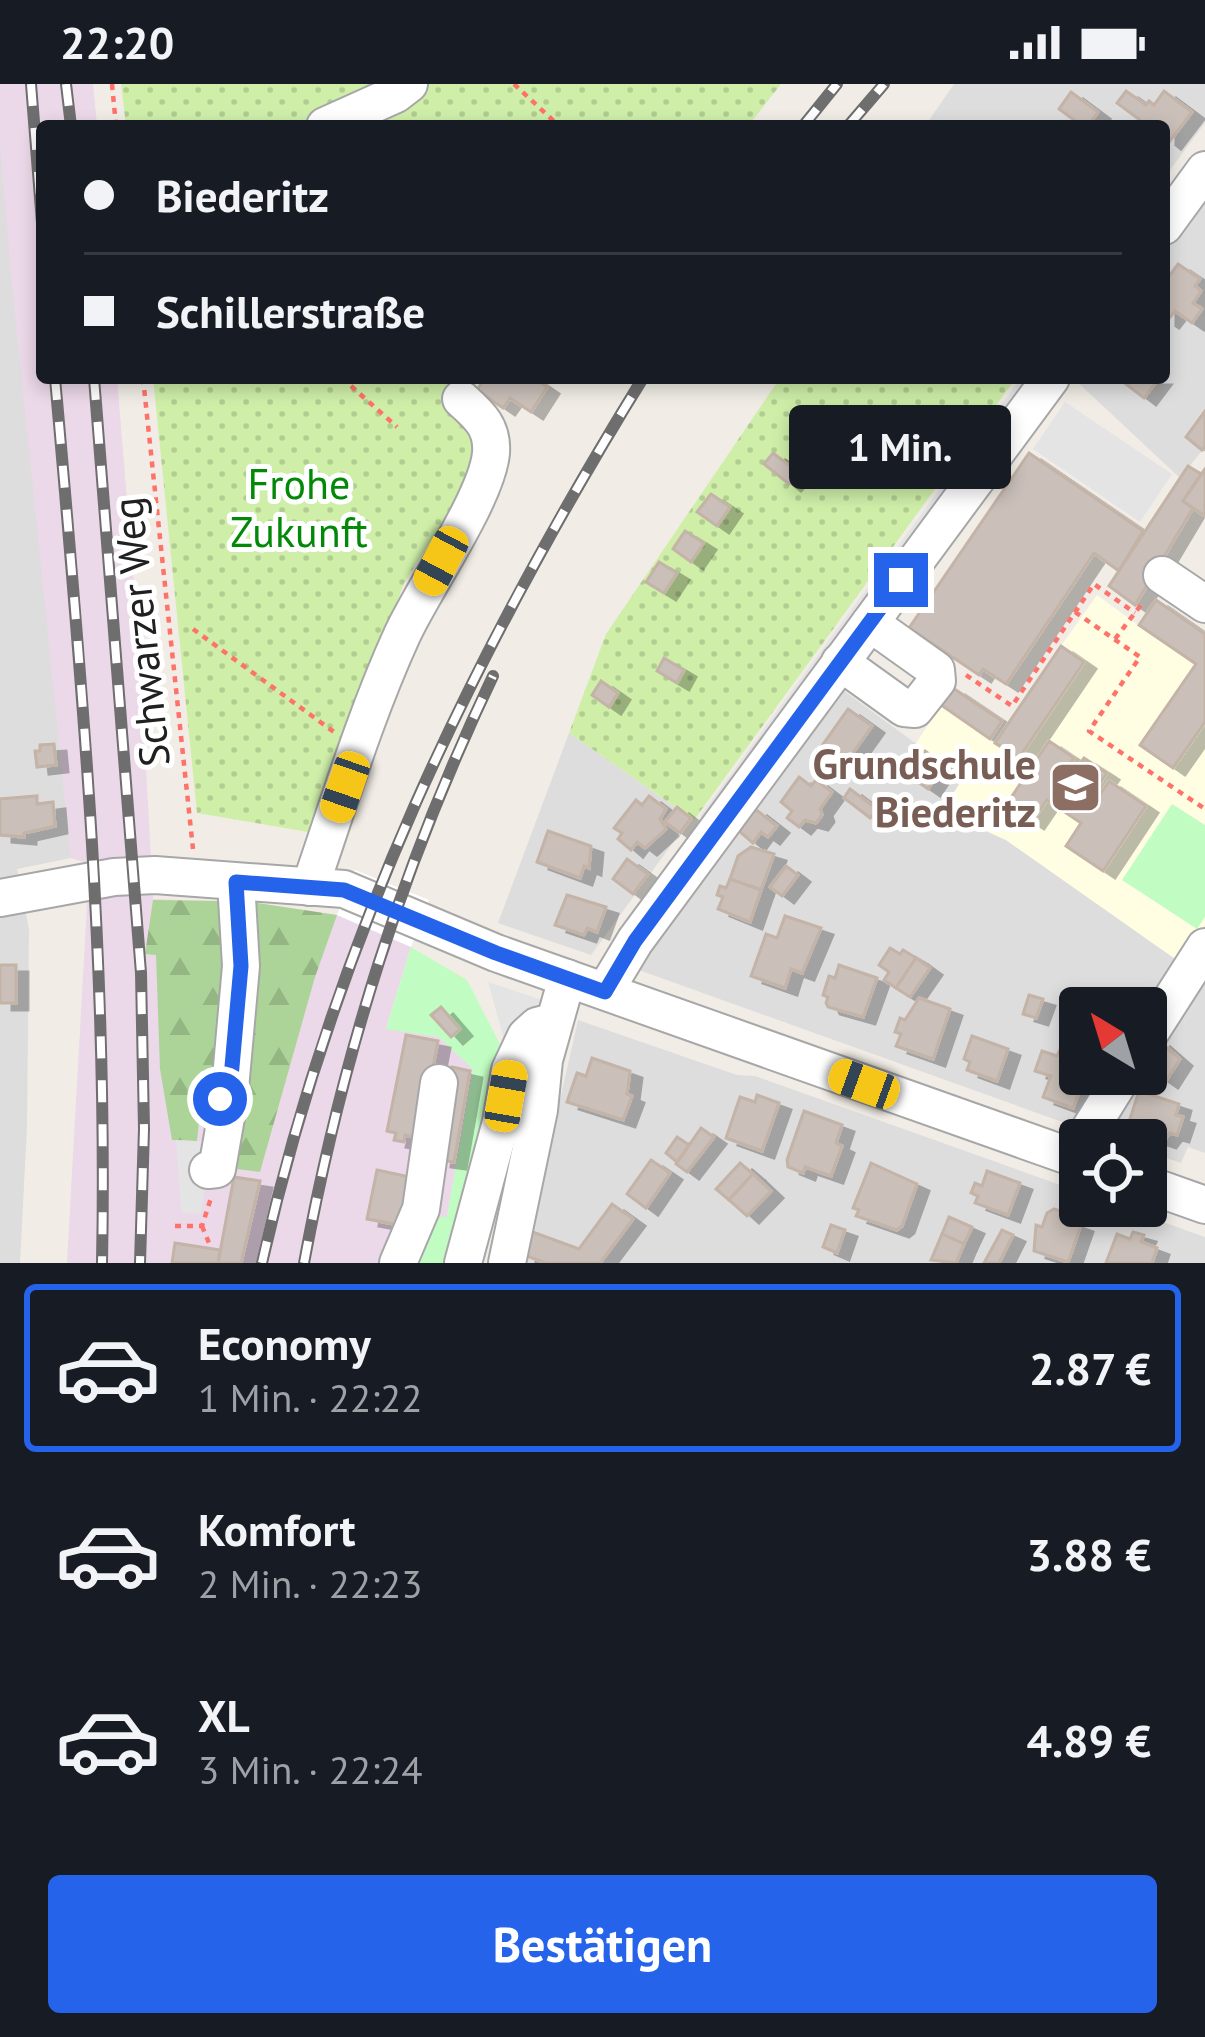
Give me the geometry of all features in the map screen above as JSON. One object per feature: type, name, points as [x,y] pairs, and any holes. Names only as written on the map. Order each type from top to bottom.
[{"type":"street","points":[[337,120],[409,84]]},
{"type":"street","points":[[1170,218],[1205,170]]},
{"type":"street","points":[[605,992],[622,959],[1047,384]]},
{"type":"street","points":[[310,887],[401,635],[481,486],[491,456],[484,419],[461,399]]},
{"type":"street","points":[[1162,574],[1205,604]]},
{"type":"street","points":[[840,662],[904,708],[915,709],[922,703],[938,680],[936,670],[869,623]]},
{"type":"street","points":[[0,898],[114,877],[344,890],[605,992],[1059,1145]]},
{"type":"street","points":[[213,1170],[241,966],[236,882]]},
{"type":"street","points":[[1167,1006],[1205,946]]},
{"type":"street","points":[[507,1263],[539,1109],[544,1060],[567,978]]},
{"type":"street","points":[[463,1263],[510,1070],[526,1036],[553,1022]]},
{"type":"street","points":[[398,1263],[421,1209],[439,1083]]},
{"type":"street","points":[[1167,1191],[1205,1205]]},
{"type":"path","points":[[112,84],[115,120]]},
{"type":"path","points":[[514,84],[553,120]]},
{"type":"path","name":"Schwarzer Weg","points":[[144,384],[195,879]]},
{"type":"path","points":[[349,384],[397,427]]},
{"type":"path","points":[[1115,639],[1162,574]]},
{"type":"path","points":[[953,666],[1012,706],[1094,584],[1135,613]]},
{"type":"path","points":[[1075,612],[1140,657],[1089,730],[1205,809]]},
{"type":"path","points":[[193,629],[358,750]]},
{"type":"path","points":[[211,1248],[202,1226],[213,1170]]},
{"type":"path","points":[[175,1226],[202,1226]]},
{"type":"shaded area","points":[[0,84],[93,84],[96,120],[36,120],[36,384],[117,384],[141,671],[153,899],[250,902],[337,915],[411,947],[386,1028],[439,1037],[473,1069],[447,1217],[407,1263],[67,1263],[87,905],[84,862],[71,858],[0,144]]},
{"type":"shaded area","points":[[954,84],[1205,84],[1205,123],[1170,170],[1170,120],[929,120]]},
{"type":"shaded area","points":[[0,144],[71,858],[17,869],[29,929],[20,1263],[0,1263]]},
{"type":"shaded area","points":[[1205,197],[1205,447],[1180,478],[1079,384],[1170,384],[1170,245]]},
{"type":"shaded area","points":[[1017,384],[1038,384],[712,825],[700,816]]},
{"type":"shaded area","points":[[1065,402],[1172,474],[1140,522],[1033,449]]},
{"type":"shaded area","name":"Grundschule Biederitz","points":[[1097,595],[1138,625],[1156,600],[1205,634],[1205,925],[1181,963],[1006,840],[942,811],[963,778],[915,745],[941,705],[1019,758],[1084,662],[1061,646]]},
{"type":"shaded area","points":[[843,690],[964,779],[943,812],[1006,840],[1181,963],[1162,987],[1059,987],[1059,1095],[1099,1095],[1084,1119],[1059,1121],[636,969]]},
{"type":"shaded area","points":[[569,733],[691,818],[591,955],[498,923]]},
{"type":"shaded area","points":[[1205,966],[1205,1153],[1188,1147],[1181,1163],[1167,1158],[1167,1119],[1111,1119],[1124,1095],[1167,1095],[1167,1036]]},
{"type":"shaded area","points":[[488,982],[545,1001],[505,1043]]},
{"type":"shaded area","points":[[578,1020],[737,1075],[755,1076],[1059,1185],[1059,1227],[1167,1223],[1205,1237],[1205,1263],[523,1263]]},
{"type":"shaded area","points":[[176,1140],[212,1142],[201,1214],[181,1213]]},
{"type":"green space","points":[[121,84],[781,84],[753,120],[125,120]]},
{"type":"green space","name":"Frohe Zukunft","points":[[154,384],[476,384],[461,407],[483,459],[404,583],[314,833],[197,813]]},
{"type":"green space","points":[[776,384],[1012,384],[694,820],[569,733],[606,634]]},
{"type":"green space","points":[[1172,804],[1205,825],[1205,917],[1197,929],[1122,880]]},
{"type":"green space","points":[[153,900],[221,901],[230,970],[223,1081],[203,1080],[197,1141],[172,1140],[160,1069],[156,955],[145,954]]},
{"type":"green space","points":[[250,902],[337,915],[260,1172],[237,1169],[250,1068]]},
{"type":"green space","points":[[411,947],[467,980],[503,1050],[457,1263],[407,1263],[426,1216],[447,1217],[473,1069],[439,1037],[386,1029]]},
{"type":"pier","points":[[355,870],[429,900],[411,947],[337,915]]},
{"type":"building","points":[[1126,91],[1154,105],[1164,91],[1192,112],[1170,141],[1170,120],[1140,120],[1117,103]]},
{"type":"building","points":[[1071,92],[1098,112],[1092,120],[1074,120],[1059,109]]},
{"type":"building","points":[[1178,264],[1200,279],[1195,286],[1201,291],[1193,303],[1202,309],[1192,323],[1175,311],[1170,317],[1170,275]]},
{"type":"building","points":[[481,384],[547,387],[531,412],[510,398],[503,408],[477,390]]},
{"type":"building","points":[[1126,384],[1154,384],[1144,398]]},
{"type":"building","points":[[1205,411],[1205,446],[1202,450],[1186,437]]},
{"type":"building","points":[[773,453],[799,473],[789,484],[764,464]]},
{"type":"building","points":[[1029,453],[1143,531],[1119,571],[1094,553],[1006,684],[983,669],[979,675],[909,628]]},
{"type":"building","points":[[1188,466],[1201,474],[1183,501],[1193,508],[1135,605],[1109,586]]},
{"type":"building","points":[[1205,469],[1205,516],[1183,501]]},
{"type":"building","points":[[711,494],[730,507],[717,526],[697,512]]},
{"type":"building","points":[[685,531],[704,543],[691,562],[673,549]]},
{"type":"building","points":[[659,562],[677,573],[664,593],[646,582]]},
{"type":"building","points":[[1156,600],[1205,634],[1205,722],[1173,768],[1140,745],[1196,664],[1139,625]]},
{"type":"building","points":[[1061,646],[1084,662],[1019,758],[995,743]]},
{"type":"building","points":[[664,658],[684,670],[677,683],[657,671]]},
{"type":"building","points":[[601,681],[618,693],[609,707],[592,695]]},
{"type":"building","points":[[953,688],[1002,721],[990,739],[941,705]]},
{"type":"building","points":[[848,709],[872,726],[843,767],[819,750]]},
{"type":"building","points":[[1049,741],[1074,758],[1060,780],[1066,784],[1084,758],[1107,773],[1089,799],[1094,803],[1109,781],[1146,806],[1103,871],[1066,846],[1081,823],[1047,800],[1032,822],[1006,805]]},
{"type":"building","points":[[54,744],[56,765],[37,767],[35,751],[40,751],[40,745]]},
{"type":"building","points":[[925,751],[944,765],[928,789],[908,775]]},
{"type":"building","points":[[799,777],[811,786],[816,780],[832,792],[816,823],[805,820],[799,827],[787,818],[792,811],[781,802]]},
{"type":"building","points":[[850,789],[877,809],[870,818],[844,798]]},
{"type":"building","points":[[37,796],[37,804],[53,802],[55,826],[24,833],[24,837],[0,835],[0,799]]},
{"type":"building","points":[[649,796],[666,809],[660,819],[666,829],[645,848],[637,842],[631,850],[614,828],[636,800],[642,805]]},
{"type":"building","points":[[677,807],[691,818],[680,833],[665,822]]},
{"type":"building","points":[[755,809],[777,826],[768,837],[761,832],[753,843],[739,831]]},
{"type":"building","points":[[548,831],[591,846],[589,868],[584,866],[580,878],[537,862]]},
{"type":"building","points":[[751,847],[774,854],[761,890],[730,879],[738,856]]},
{"type":"building","points":[[627,859],[648,874],[633,894],[613,879]]},
{"type":"building","points":[[786,866],[798,875],[782,896],[770,887]]},
{"type":"building","points":[[730,879],[761,890],[750,922],[718,909],[723,897],[717,895],[720,886],[726,888]]},
{"type":"building","points":[[567,895],[606,907],[597,932],[587,928],[584,935],[555,925]]},
{"type":"building","points":[[785,916],[821,928],[802,973],[791,969],[785,988],[751,976],[766,934],[777,938]]},
{"type":"building","points":[[890,948],[916,958],[896,988],[884,980],[889,972],[879,965]]},
{"type":"building","points":[[916,958],[930,968],[910,997],[896,988]]},
{"type":"building","points":[[0,965],[16,965],[16,1003],[0,1003]]},
{"type":"building","points":[[839,965],[877,978],[863,1017],[826,1003],[828,997],[823,995],[829,976],[835,978]]},
{"type":"building","points":[[1029,995],[1043,999],[1036,1018],[1023,1014]]},
{"type":"building","points":[[919,998],[950,1009],[933,1059],[896,1046],[900,1018],[905,1020]]},
{"type":"building","points":[[441,1007],[460,1029],[451,1037],[431,1015]]},
{"type":"building","points":[[406,1035],[438,1041],[419,1138],[405,1135],[404,1142],[394,1140],[396,1133],[387,1131]]},
{"type":"building","points":[[972,1036],[1008,1049],[997,1081],[967,1070],[970,1062],[964,1059]]},
{"type":"building","points":[[1167,1048],[1180,1059],[1167,1079]]},
{"type":"building","points":[[1042,1051],[1057,1056],[1059,1052],[1059,1095],[1078,1095],[1073,1108],[1043,1097],[1051,1076],[1035,1071]]},
{"type":"building","points":[[592,1058],[630,1071],[627,1094],[632,1096],[623,1120],[567,1102],[577,1073],[586,1076]]},
{"type":"building","points":[[452,1067],[470,1071],[454,1162],[439,1160]]},
{"type":"building","points":[[757,1095],[779,1103],[762,1151],[726,1138],[740,1097],[755,1102]]},
{"type":"building","points":[[1138,1095],[1179,1104],[1176,1115],[1183,1117],[1177,1135],[1167,1137],[1167,1119],[1130,1119]]},
{"type":"building","points":[[804,1111],[842,1125],[836,1143],[842,1146],[831,1176],[788,1167]]},
{"type":"building","points":[[701,1128],[714,1137],[687,1172],[676,1164]]},
{"type":"building","points":[[677,1137],[689,1145],[677,1162],[666,1153]]},
{"type":"building","points":[[651,1160],[670,1173],[646,1208],[627,1194]]},
{"type":"building","points":[[740,1163],[753,1174],[729,1200],[716,1189]]},
{"type":"building","points":[[871,1163],[917,1184],[897,1230],[856,1216],[859,1210],[853,1208]]},
{"type":"building","points":[[377,1170],[414,1178],[404,1226],[367,1219]]},
{"type":"building","points":[[987,1171],[1020,1183],[1008,1215],[975,1203],[978,1196],[971,1193],[975,1183],[982,1186]]},
{"type":"building","points":[[753,1174],[771,1191],[747,1216],[729,1200]]},
{"type":"building","points":[[234,1177],[260,1181],[241,1263],[218,1263]]},
{"type":"building","points":[[612,1204],[633,1219],[600,1263],[546,1263],[524,1255],[530,1231],[579,1249]]},
{"type":"building","points":[[1059,1211],[1059,1227],[1080,1227],[1068,1262],[1034,1251],[1036,1225],[1042,1227],[1047,1213]]},
{"type":"building","points":[[949,1217],[972,1227],[964,1244],[942,1234]]},
{"type":"building","points":[[831,1225],[845,1230],[837,1253],[823,1247]]},
{"type":"building","points":[[1002,1230],[1013,1235],[999,1263],[984,1263]]},
{"type":"building","points":[[1133,1232],[1144,1235],[1141,1242],[1157,1248],[1152,1263],[1106,1263],[1117,1234],[1130,1239]]},
{"type":"building","points":[[942,1234],[964,1244],[956,1263],[931,1260]]},
{"type":"building","points":[[175,1243],[220,1250],[218,1263],[172,1263]]},
{"type":"railway","points":[[31,84],[36,147]]},
{"type":"railway","points":[[66,84],[70,120]]},
{"type":"railway","points":[[808,120],[837,84]]},
{"type":"railway","points":[[853,120],[884,84]]},
{"type":"railway","points":[[56,384],[97,930],[102,1263]]},
{"type":"railway","points":[[94,384],[141,973],[140,1263]]},
{"type":"railway","points":[[262,1263],[328,1029],[415,805],[521,589],[639,384]]},
{"type":"railway","points":[[304,1263],[337,1110],[379,963],[430,820],[493,676]]},
{"type":"place","name":"Grundschule Biederitz","points":[[1075,788]]},
{"type":"route","points":[[220,1099],[229,1100],[241,966],[236,882],[344,890],[605,992],[635,941],[901,580]]}]
